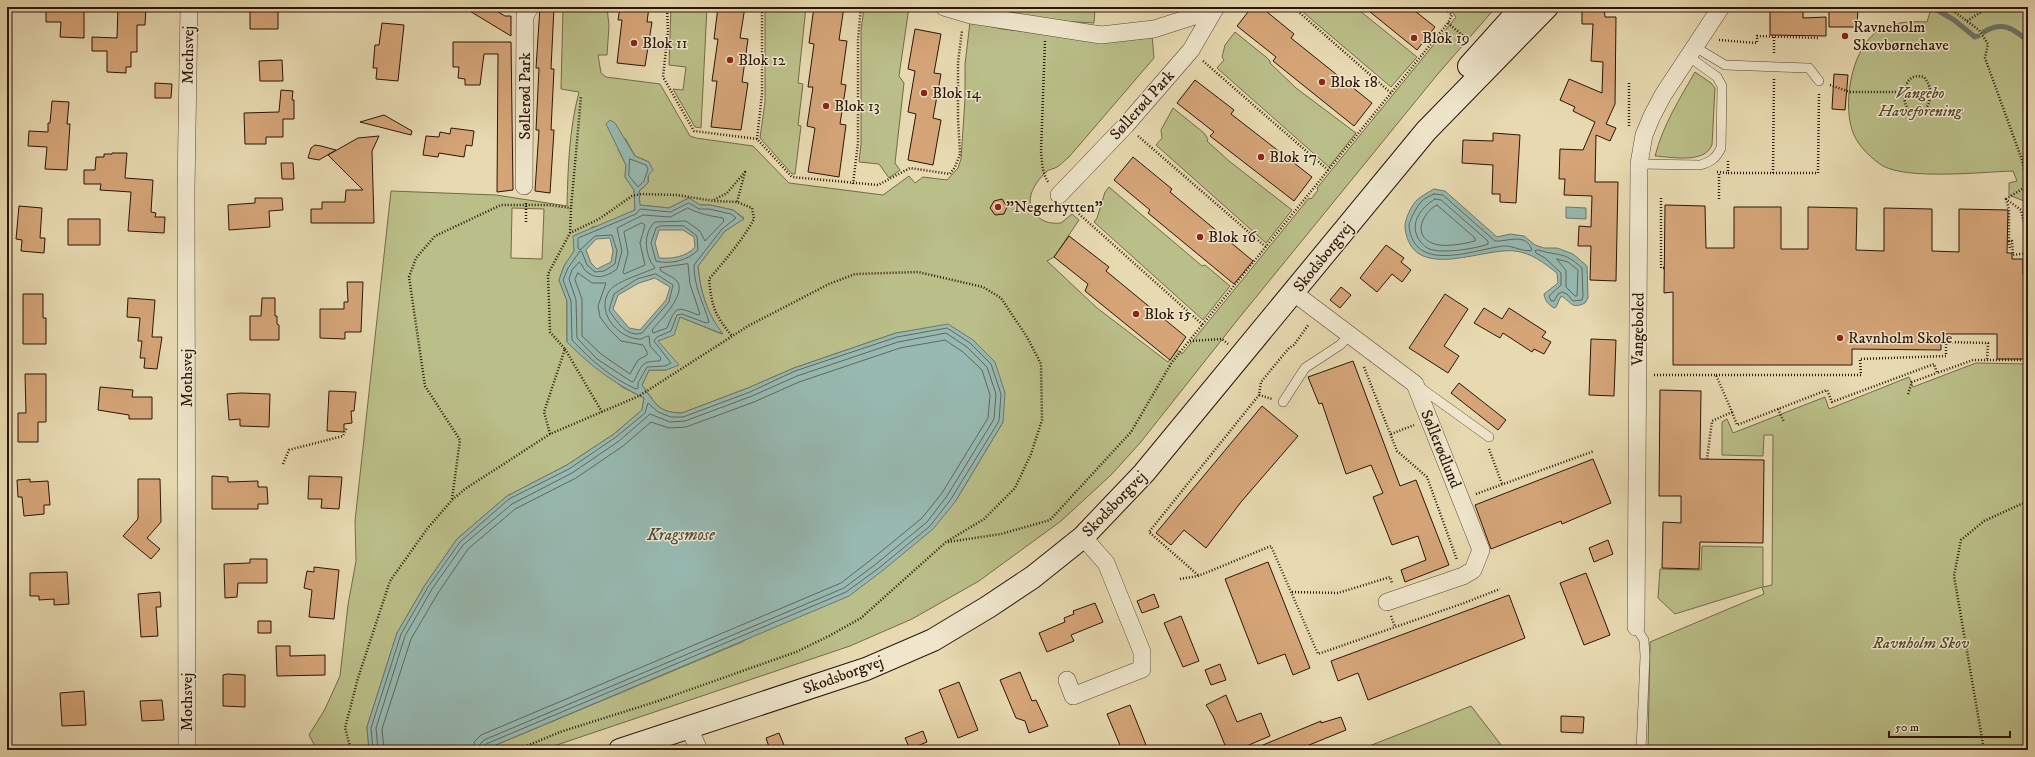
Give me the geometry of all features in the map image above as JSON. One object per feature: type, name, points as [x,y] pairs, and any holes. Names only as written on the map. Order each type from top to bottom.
[{"type":"street","name":"Mothsvej","points":[[187,750],[186,189],[189,7]]},
{"type":"street","name":"Søllerød Park","points":[[524,186],[526,16],[530,7]]},
{"type":"street","points":[[944,7],[965,14],[1045,28],[1101,34],[1154,29],[1204,13],[1213,7]]},
{"type":"street","name":"Søllerød Park","points":[[1058,196],[1126,125],[1191,50],[1216,7]]},
{"type":"street","name":"Skodsborgvej","points":[[1426,131],[1428,120],[1442,96],[1522,7]]},
{"type":"street","name":"Skodsborgvej","points":[[620,750],[866,669],[933,640],[988,608],[1033,577],[1083,537],[1144,473],[1294,293],[1426,131],[1547,7]]},
{"type":"street","name":"Vangeboled","points":[[1636,626],[1639,164],[1644,135],[1652,116],[1721,7]]},
{"type":"street","points":[[1294,293],[1415,384]]},
{"type":"street","name":"Søllerødlund","points":[[1392,601],[1463,576],[1473,570],[1481,550],[1415,384]]},
{"type":"street","points":[[1067,680],[1073,696],[1142,669],[1142,652],[1106,563],[1083,537]]},
{"type":"street","points":[[689,728],[699,750]]},
{"type":"lane","points":[[1692,52],[1725,65],[1809,68],[1819,81]]},
{"type":"lane","points":[[1639,164],[1700,165],[1710,162],[1721,148],[1722,86],[1717,77],[1692,52]]},
{"type":"lane","points":[[1283,402],[1305,368],[1340,345],[1350,335]]},
{"type":"lane","points":[[1415,384],[1486,434]]},
{"type":"lane","points":[[1636,626],[1644,640],[1645,656],[1641,750]]},
{"type":"path","points":[[668,7],[668,31],[663,77],[694,131],[757,139],[792,177],[853,184],[878,185],[910,168],[950,174],[955,168],[960,154],[958,119],[958,63],[965,14]]},
{"type":"path","points":[[757,139],[762,94],[762,7]]},
{"type":"path","points":[[853,184],[858,143],[858,40],[861,7]]},
{"type":"path","points":[[1293,7],[1391,93]]},
{"type":"path","points":[[946,542],[1001,534],[1050,520],[1131,432],[1172,362],[1204,325],[1328,170],[1448,24],[1452,15],[1443,7]]},
{"type":"path","points":[[1948,7],[1979,30],[1988,44],[1985,58],[2022,160],[2028,186],[2006,199]]},
{"type":"path","points":[[1967,21],[1989,7]]},
{"type":"path","points":[[1448,24],[1481,52]]},
{"type":"path","points":[[1045,28],[1042,158],[1046,178],[1058,196],[1204,325]]},
{"type":"path","points":[[1705,32],[1718,40],[1757,43],[1757,36],[1819,38]]},
{"type":"path","points":[[1773,173],[1774,37]]},
{"type":"path","points":[[1191,50],[1328,170]]},
{"type":"path","points":[[1916,75],[1924,77],[1929,83],[1931,90],[1930,99],[1924,112],[1916,114],[1909,111],[1905,104],[1904,92],[1906,83],[1911,77],[1916,75]]},
{"type":"path","points":[[1728,158],[1728,173],[1818,173],[1819,81],[1850,92],[1904,92]]},
{"type":"path","points":[[581,97],[570,233],[548,274],[550,332],[565,349],[602,412]]},
{"type":"path","points":[[1126,125],[1266,247]]},
{"type":"path","points":[[2025,174],[2028,170]]},
{"type":"path","points":[[714,201],[727,192],[745,172],[737,202]]},
{"type":"path","points":[[1719,172],[1719,198]]},
{"type":"path","points":[[524,186],[526,223]]},
{"type":"path","points":[[570,233],[599,219],[632,196],[641,194],[678,195],[714,201],[737,202],[752,208],[754,219],[735,249],[710,279],[712,302],[717,318],[732,336]]},
{"type":"path","points":[[1661,198],[1661,268],[1664,268]]},
{"type":"path","points":[[2006,199],[2009,210],[2010,250]]},
{"type":"path","points":[[2006,199],[2020,210],[2028,242]]},
{"type":"path","points":[[452,500],[460,440],[424,386],[409,277],[416,258],[435,236],[501,205],[526,204],[571,208]]},
{"type":"path","points":[[2009,241],[2012,241],[2013,255],[2028,254],[2028,291]]},
{"type":"path","points":[[351,750],[345,728],[358,678],[390,581],[427,529],[452,500],[465,489],[550,434],[639,396],[732,336],[829,284],[855,274],[918,272],[982,287],[1001,298],[1027,337],[1041,364],[1042,420],[1031,454],[1015,488],[984,519],[946,542],[861,618],[829,636],[796,652],[655,702],[560,732],[517,750]]},
{"type":"path","points":[[1198,576],[1149,532],[1259,395],[1261,382],[1289,348],[1294,345],[1318,311]]},
{"type":"path","points":[[1190,341],[1222,339],[1242,354]]},
{"type":"path","points":[[1637,374],[1861,375],[1860,359],[1946,356],[1946,342],[1988,343],[1987,361]]},
{"type":"path","points":[[550,434],[544,412],[565,349]]},
{"type":"path","points":[[1908,394],[1912,382],[1973,360],[2028,360]]},
{"type":"path","points":[[1363,363],[1397,451],[1427,477],[1463,576]]},
{"type":"path","points":[[1716,375],[1737,425],[1827,390],[1832,402],[1934,364],[1937,373]]},
{"type":"path","points":[[1778,409],[1784,422]]},
{"type":"path","points":[[1707,459],[1712,421],[1732,412]]},
{"type":"path","points":[[1391,434],[1429,419]]},
{"type":"path","points":[[283,464],[289,450],[343,436],[347,427]]},
{"type":"path","points":[[1486,434],[1502,484]]},
{"type":"path","points":[[1461,499],[1594,451]]},
{"type":"path","points":[[1984,750],[1954,576],[1955,569],[1961,540],[1984,520],[2028,501]]},
{"type":"path","points":[[1180,579],[1198,576],[1271,546],[1318,654],[1500,589]]},
{"type":"path","points":[[1292,592],[1338,593],[1390,577],[1392,601]]},
{"type":"green space","points":[[563,7],[607,7],[609,26],[607,55],[598,55],[601,73],[606,77],[660,84],[690,136],[753,146],[789,183],[883,195],[909,176],[915,183],[923,177],[947,180],[958,168],[961,159],[965,99],[965,64],[970,22],[1002,29],[1045,34],[1152,35],[1154,58],[1069,157],[1059,166],[1047,171],[1042,176],[1032,190],[1030,201],[1031,207],[1036,215],[1046,222],[1061,223],[1072,214],[1079,220],[1054,257],[1047,261],[1097,308],[1168,362],[1177,350],[1182,354],[1309,198],[1311,199],[1318,190],[1317,188],[1456,17],[1452,12],[1456,7],[1496,7],[1437,75],[1239,318],[1140,443],[1111,475],[1061,521],[979,581],[912,619],[850,646],[542,750],[484,750],[742,642],[955,502],[1003,422],[919,330],[896,333],[794,368],[748,388],[682,413],[667,411],[658,406],[642,385],[649,370],[666,370],[658,341],[680,317],[722,334],[712,318],[705,302],[700,284],[698,266],[725,231],[744,218],[733,210],[710,205],[700,205],[689,198],[669,208],[639,205],[639,191],[648,183],[649,162],[635,156],[625,138],[618,149],[626,165],[625,177],[634,190],[635,210],[600,226],[592,227],[564,266],[559,280],[567,301],[567,342],[622,387],[644,398],[642,410],[614,434],[567,465],[507,496],[457,539],[425,585],[397,633],[367,727],[369,750],[317,750],[309,735],[325,709],[340,676],[348,605],[356,561],[355,521],[391,191],[496,195],[567,206],[571,134],[579,92],[561,89]],"holes":[[[512,208],[544,209],[542,259],[511,258]]]},
{"type":"green space","points":[[671,7],[707,7],[701,128],[695,127],[673,89],[683,90],[686,67],[669,65]]},
{"type":"green space","points":[[765,7],[806,7],[798,83],[803,84],[798,125],[801,126],[795,174],[792,174],[760,138],[765,102]]},
{"type":"green space","points":[[864,7],[909,7],[899,76],[904,83],[895,163],[900,170],[889,178],[879,164],[859,162],[861,144],[861,31]]},
{"type":"green space","points":[[974,7],[1139,7],[1095,9],[1094,23],[1058,21]]},
{"type":"green space","points":[[1297,7],[1355,7],[1417,57],[1391,87]]},
{"type":"green space","name":"Vangebo Haveforening","points":[[1923,7],[2028,7],[2028,216],[2024,201],[2009,195],[2009,183],[2017,181],[2013,171],[1965,174],[1928,174],[1895,170],[1883,166],[1871,157],[1863,149],[1854,135],[1850,124],[1849,96],[1854,67],[1859,54],[1866,42],[1875,33],[1887,26],[1900,23],[1927,22],[1930,12]]},
{"type":"green space","points":[[1235,32],[1266,57],[1270,63],[1296,88],[1356,133],[1329,167],[1217,68],[1224,60],[1222,57],[1225,45]]},
{"type":"green space","points":[[1695,72],[1711,83],[1715,88],[1712,145],[1708,151],[1695,157],[1678,158],[1655,156],[1667,123]]},
{"type":"green space","points":[[1173,108],[1204,133],[1208,139],[1207,141],[1229,161],[1292,210],[1266,243],[1156,145],[1162,138],[1161,130]]},
{"type":"green space","points":[[1109,187],[1202,266],[1205,265],[1230,286],[1203,320],[1094,222],[1097,218],[1105,192]]},
{"type":"green space","name":"Ravnholm Skov","points":[[1976,363],[2028,364],[2028,750],[1648,750],[1650,642],[1764,594],[1762,587],[1675,614],[1658,598],[1660,569],[1701,570],[1702,546],[1763,547],[1763,587],[1772,585],[1773,435],[1764,435],[1763,456],[1722,455],[1722,422],[1727,419],[1733,433],[1825,397],[1829,409],[1909,377],[1913,387]]},
{"type":"green space","points":[[1471,706],[1505,750],[1359,750]]},
{"type":"water","name":"Kragsmose","points":[[610,120],[615,123],[635,156],[649,162],[653,170],[648,176],[648,183],[639,191],[640,205],[669,208],[689,198],[700,205],[710,205],[733,210],[744,219],[725,231],[698,266],[700,284],[705,302],[717,326],[723,334],[680,317],[674,335],[658,341],[679,365],[666,370],[649,370],[642,385],[658,406],[667,411],[682,413],[748,388],[794,368],[896,333],[948,324],[973,340],[995,362],[1005,393],[1003,422],[955,502],[933,529],[849,596],[484,750],[369,750],[367,727],[397,633],[425,585],[457,539],[507,496],[567,465],[614,434],[642,410],[644,398],[622,386],[603,373],[567,342],[567,301],[559,280],[564,266],[574,251],[573,236],[635,210],[634,190],[625,177],[626,165],[606,124]],"holes":[[[659,230],[683,230],[694,237],[695,247],[678,257],[659,258],[655,243]],[[610,238],[613,251],[611,262],[597,269],[591,263],[586,250],[596,239]],[[655,278],[670,287],[666,300],[640,330],[629,328],[613,309],[618,295],[639,283]]]},
{"type":"water","points":[[1434,189],[1445,191],[1497,237],[1510,234],[1524,236],[1535,245],[1544,248],[1557,248],[1573,254],[1587,266],[1588,298],[1585,303],[1577,306],[1561,296],[1556,307],[1554,308],[1550,305],[1544,294],[1558,283],[1557,273],[1538,259],[1521,252],[1501,251],[1450,259],[1434,259],[1420,255],[1410,245],[1405,225],[1409,212],[1416,201]]},
{"type":"water","points":[[1566,207],[1586,208],[1586,219],[1566,218]]},
{"type":"building","points":[[46,7],[84,7],[84,38],[60,37],[61,22],[46,22]]},
{"type":"building","points":[[118,7],[146,7],[145,25],[137,25],[137,52],[131,52],[131,67],[126,67],[126,73],[107,72],[107,51],[92,51],[92,37],[117,38]]},
{"type":"building","points":[[250,7],[278,7],[278,29],[250,29]]},
{"type":"building","points":[[463,7],[490,7],[505,16],[511,16],[511,36]]},
{"type":"building","points":[[540,7],[554,7],[551,69],[554,69],[551,130],[554,130],[550,193],[535,191],[539,130],[536,130],[539,68],[536,68]]},
{"type":"building","name":"Blok 11","points":[[620,7],[649,7],[647,22],[652,22],[645,66],[617,63],[622,20],[618,20]]},
{"type":"building","name":"Blok 12","points":[[718,7],[745,7],[740,38],[748,39],[742,82],[748,83],[741,130],[711,127],[717,81],[712,81],[718,39],[714,39]]},
{"type":"building","name":"Blok 13","points":[[814,7],[844,7],[839,40],[847,41],[841,84],[846,85],[840,124],[846,125],[839,177],[808,172],[815,128],[807,126],[813,87],[808,87],[814,44],[809,43]]},
{"type":"building","name":"Blok 18","points":[[1252,7],[1261,7],[1294,34],[1291,38],[1372,103],[1354,126],[1273,61],[1276,57],[1237,26]]},
{"type":"building","name":"Blok 19","points":[[1364,7],[1410,7],[1435,27],[1417,50]]},
{"type":"building","points":[[1582,7],[1604,7],[1605,17],[1616,17],[1615,104],[1606,124],[1616,128],[1610,141],[1596,135],[1595,182],[1618,182],[1616,281],[1590,280],[1591,246],[1578,246],[1579,226],[1591,227],[1592,196],[1564,195],[1565,179],[1559,179],[1560,149],[1583,150],[1595,122],[1573,111],[1575,107],[1560,100],[1569,79],[1602,93],[1603,62],[1591,61],[1593,24],[1582,24]]},
{"type":"building","points":[[1770,7],[1803,7],[1803,18],[1826,17],[1826,36],[1770,35]]},
{"type":"building","points":[[1829,7],[1858,7],[1857,27],[1829,27]]},
{"type":"building","points":[[382,23],[404,25],[398,81],[376,79],[377,68],[373,68],[375,45],[379,45]]},
{"type":"building","name":"Blok 14","points":[[915,29],[941,34],[934,73],[941,74],[933,118],[941,120],[933,165],[908,160],[916,114],[908,112],[915,71],[908,69]]},
{"type":"building","points":[[453,42],[511,42],[513,190],[497,192],[498,54],[484,54],[480,85],[465,85],[465,79],[458,78],[459,67],[453,67]]},
{"type":"building","points":[[282,60],[283,81],[260,81],[259,61]]},
{"type":"building","points":[[1834,74],[1848,75],[1845,110],[1832,109]]},
{"type":"building","name":"Blok 17","points":[[1195,80],[1234,110],[1231,114],[1312,177],[1294,201],[1210,136],[1214,132],[1177,103]]},
{"type":"building","points":[[155,83],[172,84],[171,98],[155,98]]},
{"type":"building","points":[[281,90],[293,91],[292,100],[294,100],[294,119],[283,119],[283,137],[266,137],[266,144],[245,144],[244,113],[279,112]]},
{"type":"building","points":[[52,101],[69,102],[67,124],[70,124],[67,170],[45,169],[47,147],[28,146],[29,131],[48,132]]},
{"type":"building","points":[[384,115],[412,131],[411,135],[360,122]]},
{"type":"building","points":[[451,128],[474,131],[472,146],[466,145],[464,157],[439,153],[438,157],[423,155],[426,136],[439,137],[440,132],[450,134]]},
{"type":"building","points":[[1493,133],[1520,135],[1516,203],[1500,202],[1500,194],[1492,194],[1493,165],[1462,163],[1463,140],[1493,141]]},
{"type":"building","points":[[379,136],[372,151],[374,223],[311,223],[311,209],[322,209],[322,202],[345,202],[346,190],[363,190],[328,155],[358,138]]},
{"type":"building","points":[[315,145],[336,150],[319,160],[308,158],[311,148]]},
{"type":"building","points":[[127,153],[125,178],[153,180],[151,212],[156,213],[155,217],[165,217],[164,233],[128,231],[131,192],[100,190],[101,184],[84,184],[84,170],[95,170],[96,157],[104,157],[104,154]]},
{"type":"building","name":"Blok 16","points":[[1133,157],[1172,189],[1170,192],[1253,261],[1234,284],[1148,213],[1150,210],[1114,180]]},
{"type":"building","points":[[281,163],[293,163],[294,179],[282,179]]},
{"type":"building","points":[[255,198],[282,198],[283,210],[269,211],[270,227],[229,230],[228,205],[255,203]]},
{"type":"building","name":"\"Negerhytten\"","points":[[1002,199],[1007,207],[1004,214],[995,215],[990,208],[994,201]]},
{"type":"building","points":[[1665,205],[1705,206],[1706,248],[1734,248],[1734,207],[1781,207],[1781,249],[1808,249],[1808,207],[1857,208],[1856,250],[1884,251],[1884,208],[1932,209],[1932,251],[1959,252],[1959,209],[2008,210],[2007,253],[2012,253],[2012,259],[2023,259],[2023,274],[2026,274],[2025,296],[2028,296],[2028,359],[1997,359],[1997,334],[1941,334],[1941,350],[1852,349],[1852,365],[1673,365],[1673,292],[1664,293]]},
{"type":"building","points":[[19,206],[42,208],[40,238],[45,238],[44,253],[21,251],[22,240],[16,239]]},
{"type":"building","points":[[68,219],[100,219],[100,245],[68,245]]},
{"type":"building","name":"Blok 15","points":[[1069,236],[1109,267],[1106,271],[1186,337],[1170,360],[1085,291],[1088,284],[1054,257]]},
{"type":"building","points":[[1386,245],[1404,258],[1401,262],[1411,270],[1402,282],[1392,274],[1377,292],[1360,278]]},
{"type":"building","points":[[347,282],[363,282],[361,332],[345,332],[345,339],[320,338],[320,309],[344,309],[344,302],[348,302]]},
{"type":"building","points":[[1341,287],[1351,295],[1340,308],[1330,300]]},
{"type":"building","points":[[23,294],[43,294],[43,318],[46,318],[46,344],[23,344]]},
{"type":"building","points":[[1445,294],[1468,309],[1444,346],[1459,356],[1448,373],[1409,348]]},
{"type":"building","points":[[128,298],[155,300],[152,337],[162,337],[157,369],[144,368],[145,358],[140,358],[142,341],[138,341],[140,318],[127,317]]},
{"type":"building","points":[[262,298],[275,298],[275,316],[277,316],[277,324],[279,325],[279,340],[250,340],[250,316],[261,316]]},
{"type":"building","points":[[1484,308],[1502,319],[1509,308],[1546,332],[1542,337],[1551,342],[1544,354],[1534,349],[1532,352],[1503,333],[1500,338],[1474,323]]},
{"type":"building","points":[[1591,339],[1616,340],[1614,396],[1589,395]]},
{"type":"building","points":[[1353,361],[1400,486],[1416,480],[1449,565],[1405,582],[1401,570],[1426,560],[1418,536],[1392,545],[1373,497],[1383,493],[1371,465],[1346,474],[1322,403],[1319,404],[1308,377]]},
{"type":"building","points":[[25,374],[46,374],[46,422],[38,422],[38,442],[18,442],[18,413],[26,413]]},
{"type":"building","points":[[1459,383],[1506,420],[1498,430],[1451,393]]},
{"type":"building","points":[[100,387],[133,390],[132,397],[152,397],[152,419],[129,419],[129,415],[98,410]]},
{"type":"building","points":[[1660,390],[1701,391],[1700,459],[1764,460],[1763,543],[1700,542],[1699,569],[1662,568],[1663,522],[1681,523],[1681,496],[1659,496]]},
{"type":"building","points":[[329,391],[356,392],[354,411],[351,411],[352,423],[344,424],[344,432],[327,431]]},
{"type":"building","points":[[227,394],[270,394],[269,427],[240,426],[240,419],[229,420]]},
{"type":"building","points":[[1262,406],[1298,436],[1241,502],[1206,548],[1184,530],[1171,545],[1156,533]]},
{"type":"building","points":[[1593,459],[1611,503],[1562,524],[1561,521],[1491,549],[1475,505]]},
{"type":"building","points":[[212,476],[228,477],[228,482],[258,481],[258,487],[267,487],[268,504],[258,504],[258,509],[212,509]]},
{"type":"building","points":[[309,476],[342,477],[339,509],[321,508],[322,499],[308,499]]},
{"type":"building","points":[[30,479],[30,482],[48,481],[50,505],[44,505],[44,514],[24,516],[22,497],[18,497],[17,480]]},
{"type":"building","points":[[138,479],[160,479],[161,522],[147,538],[160,549],[151,559],[123,536],[138,519]]},
{"type":"building","points":[[1608,540],[1613,554],[1594,562],[1589,548]]},
{"type":"building","points":[[250,559],[267,559],[267,583],[238,583],[237,597],[225,598],[224,564],[250,563]]},
{"type":"building","points":[[1268,562],[1310,668],[1293,675],[1285,654],[1258,664],[1225,579]]},
{"type":"building","points":[[314,567],[339,570],[334,619],[309,617],[312,590],[304,588],[307,571],[314,572]]},
{"type":"building","points":[[67,572],[69,604],[54,605],[54,599],[39,600],[39,596],[30,596],[30,573]]},
{"type":"building","points":[[1586,573],[1610,635],[1584,645],[1560,583]]},
{"type":"building","points":[[160,592],[161,607],[156,607],[158,636],[141,637],[138,594]]},
{"type":"building","points":[[1154,594],[1159,607],[1142,613],[1137,601]]},
{"type":"building","points":[[1509,595],[1525,638],[1368,700],[1358,673],[1338,681],[1331,661]]},
{"type":"building","points":[[1095,603],[1103,622],[1071,635],[1074,641],[1047,652],[1039,633],[1065,622],[1064,618],[1074,614],[1073,611]]},
{"type":"building","points":[[1181,616],[1199,661],[1183,667],[1164,623]]},
{"type":"building","points":[[258,621],[271,621],[271,633],[258,633]]},
{"type":"building","points":[[276,646],[290,646],[290,656],[325,655],[325,675],[277,676]]},
{"type":"building","points":[[1220,664],[1226,680],[1211,685],[1205,670]]},
{"type":"building","points":[[1020,672],[1032,701],[1036,700],[1048,726],[1029,733],[1025,721],[1016,718],[1000,680]]},
{"type":"building","points":[[223,675],[245,675],[245,707],[223,706]]},
{"type":"building","points":[[959,682],[978,730],[958,738],[939,690]]},
{"type":"building","points":[[84,691],[86,725],[62,726],[60,693]]},
{"type":"building","points":[[1226,695],[1237,722],[1261,713],[1270,736],[1237,750],[1227,750],[1213,716],[1206,705]]},
{"type":"building","points":[[162,700],[164,720],[142,721],[140,701]]},
{"type":"building","points":[[1130,705],[1148,750],[1122,750],[1107,714]]},
{"type":"building","points":[[1561,716],[1584,717],[1583,733],[1561,732]]},
{"type":"building","points":[[1341,717],[1346,730],[1297,750],[1251,750],[1321,721],[1321,723]]},
{"type":"building","points":[[923,731],[927,742],[910,749],[905,738]]},
{"type":"building","points":[[779,733],[786,750],[770,750],[766,738]]},
{"type":"waterway","points":[[1932,7],[1954,20],[1975,37],[1978,36]]},
{"type":"waterway","points":[[1984,32],[1996,27],[2007,28],[2028,41]]},
{"type":"place","name":"Ravneholm Skovbørnehave","points":[[1845,36]]},
{"type":"place","name":"Blok 19","points":[[1414,38]]},
{"type":"place","name":"Blok 11","points":[[634,43]]},
{"type":"place","name":"Blok 12","points":[[730,60]]},
{"type":"place","name":"Blok 18","points":[[1322,82]]},
{"type":"place","name":"Blok 14","points":[[924,93]]},
{"type":"place","name":"Blok 13","points":[[826,106]]},
{"type":"place","name":"Blok 17","points":[[1261,157]]},
{"type":"place","name":"\"Negerhytten\"","points":[[998,207]]},
{"type":"place","name":"Blok 16","points":[[1200,237]]},
{"type":"place","name":"Blok 15","points":[[1136,314]]},
{"type":"place","name":"Ravnholm Skole","points":[[1840,338]]}]
